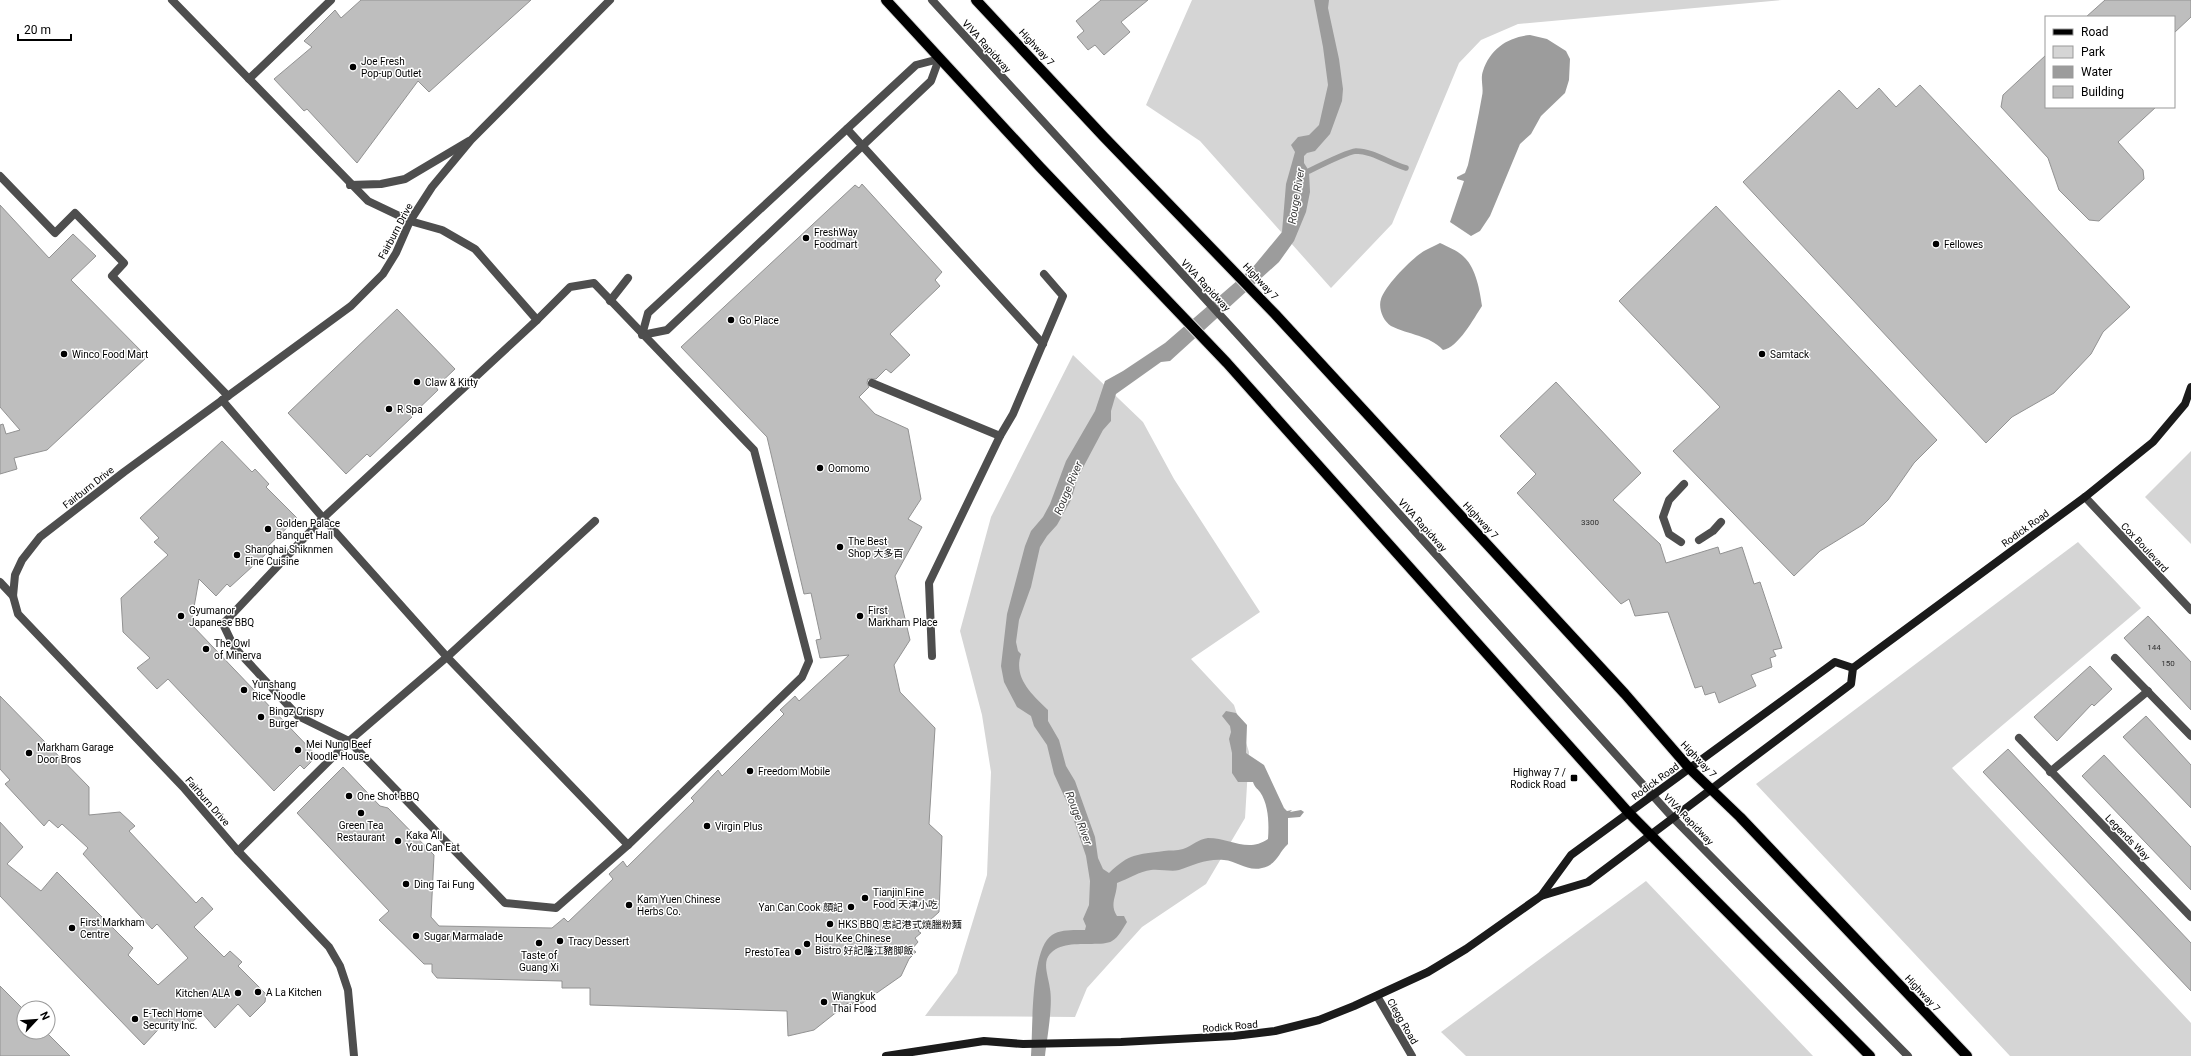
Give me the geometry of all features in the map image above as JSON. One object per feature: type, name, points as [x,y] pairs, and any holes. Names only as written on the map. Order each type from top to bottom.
[{"type":"main road","points":[[886,0],[939,59],[1226,363],[1629,813],[1652,834],[1870,1056]]},
{"type":"main road","name":"Highway 7","points":[[976,0],[1104,137],[1219,254],[1275,314],[1625,694],[1690,769],[1740,817],[1967,1056]]},
{"type":"main road","name":"Rodick Road","points":[[1852,668],[2086,496],[2153,442],[2185,404],[2191,387]]},
{"type":"main road","name":"Rodick Road","points":[[886,1056],[984,1041],[1023,1044],[1161,1041],[1275,1031],[1319,1020],[1377,996],[1428,972],[1466,949],[1541,896],[1571,855],[1652,795],[1690,769],[1835,662],[1852,668]]},
{"type":"main road","name":"Rodick Road","points":[[1541,896],[1588,882],[1851,684],[1852,668]]},
{"type":"street","points":[[172,0],[350,185],[368,201],[410,221],[442,230],[475,249],[537,320]]},
{"type":"street","points":[[249,79],[331,0]]},
{"type":"street","name":"Fairburn Drive","points":[[354,1056],[348,990],[340,966],[329,947],[238,851],[183,787],[18,614],[13,596],[15,575],[22,560],[40,537],[124,472],[351,306],[383,274],[396,253],[410,221],[432,187],[471,140],[610,0]]},
{"type":"street","name":"VIVA Rapidway","points":[[932,0],[1241,338],[1673,818],[1908,1056]]},
{"type":"street","points":[[642,335],[648,313],[916,65],[939,59]]},
{"type":"street","points":[[642,335],[667,330],[931,81],[939,59]]},
{"type":"street","points":[[848,129],[864,144],[1043,344]]},
{"type":"street","points":[[350,185],[381,184],[405,179],[471,140]]},
{"type":"street","points":[[0,176],[55,234],[75,213],[124,263],[112,276],[225,398],[323,518],[447,657],[628,845]]},
{"type":"street","points":[[932,656],[929,583],[1000,436],[1013,414],[1063,296],[1044,274]]},
{"type":"street","points":[[610,301],[628,278]]},
{"type":"street","points":[[594,283],[642,335],[674,364],[680,374],[754,450],[809,661],[802,678],[628,845],[556,908],[505,903],[349,741],[298,716],[234,647],[223,624],[323,518],[570,288],[594,283]]},
{"type":"street","points":[[872,383],[1000,436]]},
{"type":"street","points":[[1681,542],[1669,534],[1663,517],[1669,500],[1684,484]]},
{"type":"street","name":"Cox Boulevard","points":[[2086,496],[2191,610]]},
{"type":"street","points":[[238,851],[349,741],[447,657],[595,521]]},
{"type":"street","points":[[1699,540],[1712,531],[1721,522]]},
{"type":"street","points":[[0,582],[13,596]]},
{"type":"street","points":[[2115,658],[2191,736]]},
{"type":"street","points":[[2050,772],[2148,692]]},
{"type":"street","name":"Legends Way","points":[[2019,738],[2050,772],[2191,917]]},
{"type":"street","name":"Clegg Road","points":[[1377,996],[1412,1056]]},
{"type":"green space","points":[[1192,0],[1782,0],[1518,24],[1481,40],[1459,63],[1392,224],[1331,288],[1200,141],[1146,105]]},
{"type":"green space","points":[[1073,355],[1143,422],[1174,479],[1260,612],[1191,659],[1234,705],[1249,752],[1245,818],[1206,884],[1142,927],[1087,988],[1075,1017],[925,1016],[957,973],[987,875],[991,772],[982,715],[960,631],[991,517]]},
{"type":"green space","points":[[2191,451],[2191,544],[2145,497]]},
{"type":"green space","points":[[2078,542],[2141,608],[1952,768],[2191,1023],[2191,1056],[2010,1056],[1756,784]]},
{"type":"green space","points":[[1646,881],[1813,1056],[1466,1056],[1441,1032]]},
{"type":"water","name":"Rouge River","points":[[1314,0],[1329,0],[1328,8],[1339,59],[1343,89],[1342,101],[1330,134],[1315,151],[1307,153],[1304,156],[1304,163],[1309,171],[1310,192],[1306,212],[1294,241],[1279,262],[1170,361],[1161,362],[1116,394],[1111,411],[1111,421],[1103,430],[1078,477],[1071,500],[1057,525],[1040,547],[1031,587],[1019,620],[1016,642],[1018,651],[1021,654],[1019,663],[1022,678],[1030,692],[1048,710],[1048,721],[1059,740],[1066,766],[1075,781],[1095,837],[1098,858],[1103,869],[1109,873],[1128,858],[1147,853],[1181,850],[1198,841],[1208,838],[1246,845],[1261,843],[1268,839],[1268,815],[1263,797],[1253,782],[1238,782],[1232,773],[1232,753],[1229,739],[1231,732],[1230,726],[1222,716],[1226,711],[1236,713],[1247,725],[1246,753],[1264,765],[1284,808],[1287,811],[1292,810],[1290,812],[1301,810],[1304,812],[1300,817],[1288,818],[1288,844],[1275,861],[1262,868],[1252,869],[1229,861],[1212,860],[1201,862],[1176,871],[1154,870],[1138,873],[1117,883],[1113,904],[1115,912],[1117,916],[1124,916],[1127,922],[1117,937],[1106,943],[1078,944],[1060,947],[1052,952],[1047,959],[1046,970],[1051,1004],[1045,1056],[1031,1056],[1034,991],[1040,956],[1045,943],[1052,935],[1064,931],[1085,930],[1086,926],[1083,919],[1089,905],[1090,881],[1086,856],[1070,809],[1054,774],[1047,745],[1034,726],[1031,716],[1017,707],[1004,682],[1001,666],[1007,614],[1025,546],[1031,531],[1043,517],[1050,504],[1066,461],[1095,411],[1105,381],[1165,343],[1253,267],[1282,232],[1286,184],[1295,152],[1291,145],[1298,137],[1309,135],[1319,125],[1328,85],[1323,47]]},
{"type":"water","points":[[1530,35],[1547,39],[1566,51],[1570,59],[1569,80],[1565,93],[1541,116],[1531,134],[1520,144],[1490,216],[1480,231],[1471,236],[1450,222],[1464,181],[1457,179],[1457,177],[1465,173],[1468,165],[1482,93],[1483,71],[1490,56],[1495,50],[1507,41],[1514,38]]},
{"type":"water","points":[[1440,243],[1460,253],[1469,263],[1477,280],[1482,306],[1460,338],[1449,348],[1443,350],[1432,341],[1388,324],[1384,318],[1380,306],[1383,294],[1399,273],[1412,260],[1426,250]]},
{"type":"building","points":[[361,0],[531,0],[429,92],[418,81],[357,163],[307,109],[304,111],[274,79],[312,47],[304,41],[335,10],[341,18]]},
{"type":"building","points":[[1101,0],[1148,0],[1121,22],[1130,32],[1104,55],[1095,45],[1088,50],[1077,37],[1084,31],[1076,21]]},
{"type":"building","points":[[2105,0],[2191,0],[2191,17],[2175,32],[2175,16],[2087,16]]},
{"type":"building","points":[[2045,56],[2045,108],[2155,108],[2118,142],[2143,170],[2144,179],[2099,221],[2089,220],[2059,190],[2048,158],[2001,107],[2003,95]]},
{"type":"building","name":"Fellowes","points":[[1920,85],[2130,307],[2103,332],[2091,354],[2054,393],[2012,417],[1986,443],[1743,182],[1839,90],[1857,109],[1879,88],[1896,107]]},
{"type":"building","name":"First Markham Place","points":[[862,184],[942,272],[935,280],[940,286],[890,334],[910,355],[891,373],[886,369],[876,379],[868,379],[867,383],[869,387],[859,397],[875,414],[908,429],[921,499],[908,519],[922,527],[895,576],[910,640],[894,665],[900,692],[935,728],[929,824],[942,836],[939,912],[918,931],[921,933],[915,938],[918,942],[912,949],[916,952],[909,959],[901,976],[861,1004],[858,999],[850,1006],[848,1003],[814,1030],[788,1036],[787,1011],[590,1005],[590,988],[562,988],[562,981],[437,978],[432,972],[432,964],[424,964],[379,920],[389,911],[297,813],[343,767],[380,806],[388,808],[434,855],[431,917],[439,926],[552,928],[564,918],[568,922],[613,879],[609,874],[623,861],[627,867],[694,801],[691,798],[718,770],[722,776],[784,714],[780,710],[795,696],[799,701],[849,655],[820,658],[816,640],[821,639],[811,593],[804,594],[767,437],[681,347],[855,185],[859,188]]},
{"type":"building","points":[[0,205],[49,258],[73,234],[96,256],[71,280],[147,357],[47,450],[14,458],[17,469],[0,474],[0,425],[3,424],[6,434],[20,430],[0,407]]},
{"type":"building","name":"Samtack","points":[[1716,206],[1937,440],[1914,463],[1888,500],[1864,524],[1820,551],[1794,576],[1673,451],[1720,407],[1619,301]]},
{"type":"building","points":[[397,309],[455,369],[436,387],[438,390],[411,416],[412,417],[370,457],[367,454],[346,474],[288,413]]},
{"type":"building","points":[[1556,382],[1641,473],[1613,500],[1660,544],[1666,563],[1718,547],[1720,554],[1742,547],[1754,584],[1760,582],[1782,648],[1773,650],[1776,656],[1770,658],[1772,667],[1751,675],[1756,686],[1719,703],[1715,692],[1705,695],[1702,686],[1695,688],[1668,612],[1635,616],[1629,599],[1621,604],[1517,493],[1536,474],[1500,436]]},
{"type":"building","points":[[222,441],[252,472],[255,469],[269,484],[266,487],[297,518],[263,551],[266,554],[230,587],[227,584],[216,596],[199,579],[191,624],[317,756],[304,769],[300,765],[274,791],[168,679],[157,689],[137,668],[150,658],[123,632],[121,598],[168,555],[154,542],[159,538],[140,518]]},
{"type":"building","points":[[2148,616],[2191,662],[2191,710],[2124,638]]},
{"type":"building","points":[[2090,666],[2112,689],[2094,706],[2092,704],[2057,741],[2034,717]]},
{"type":"building","name":"First Markham Centre","points":[[0,696],[89,787],[89,815],[120,812],[135,826],[129,831],[196,903],[202,897],[213,909],[194,927],[224,957],[230,951],[242,962],[238,966],[266,994],[265,1002],[250,1017],[238,1004],[215,1028],[202,1013],[191,1023],[186,1018],[173,1031],[165,1022],[144,1045],[0,896],[0,822],[23,847],[7,864],[41,891],[57,872],[133,948],[128,955],[158,985],[188,958],[157,924],[152,929],[83,854],[88,848],[62,824],[58,828],[49,820],[44,826],[5,784],[10,780],[0,769]]},
{"type":"building","points":[[2146,716],[2191,765],[2191,808],[2123,737]]},
{"type":"building","points":[[2008,749],[2191,943],[2191,991],[1983,772]]},
{"type":"building","points":[[2104,755],[2191,847],[2191,890],[2082,776]]},
{"type":"building","points":[[0,986],[16,1002],[16,1040],[54,1040],[70,1056],[0,1056]]},
{"type":"waterway","name":"Rouge River","points":[[1309,171],[1340,156],[1356,151],[1375,155],[1406,168]]},
{"type":"place","name":"Joe Fresh Pop-up Outlet","points":[[353,67]]},
{"type":"place","name":"FreshWay Foodmart","points":[[806,238]]},
{"type":"place","name":"Fellowes","points":[[1936,244]]},
{"type":"place","name":"Go Place","points":[[731,320]]},
{"type":"place","name":"Winco Food Mart","points":[[64,354]]},
{"type":"place","name":"Samtack","points":[[1762,354]]},
{"type":"place","name":"Claw & Kitty","points":[[417,382]]},
{"type":"place","name":"R Spa","points":[[389,409]]},
{"type":"place","name":"Oomomo","points":[[820,468]]},
{"type":"place","name":"Golden Palace Banquet Hall","points":[[268,529]]},
{"type":"place","name":"The Best Shop 大多百","points":[[840,547]]},
{"type":"place","name":"Shanghai Shiknmen Fine Cuisine","points":[[237,555]]},
{"type":"place","name":"Gyumanor Japanese BBQ","points":[[181,616]]},
{"type":"place","name":"First Markham Place","points":[[860,616]]},
{"type":"place","name":"The Owl of Minerva","points":[[206,649]]},
{"type":"place","name":"Yunshang Rice Noodle","points":[[244,690]]},
{"type":"place","name":"Bingz Crispy Burger","points":[[261,717]]},
{"type":"place","name":"Mei Nung Beef Noodle House","points":[[298,750]]},
{"type":"place","name":"Markham Garage Door Bros","points":[[29,753]]},
{"type":"place","name":"Freedom Mobile","points":[[750,771]]},
{"type":"place","name":"Highway 7 / Rodick Road","points":[[1574,778]]},
{"type":"place","name":"One Shot BBQ","points":[[349,796]]},
{"type":"place","name":"Green Tea Restaurant","points":[[361,813]]},
{"type":"place","name":"Virgin Plus","points":[[707,826]]},
{"type":"place","name":"Kaka All You Can Eat","points":[[398,841]]},
{"type":"place","name":"Ding Tai Fung","points":[[406,884]]},
{"type":"place","name":"Tianjin Fine Food 天津小吃","points":[[865,898]]},
{"type":"place","name":"Kam Yuen Chinese Herbs Co.","points":[[629,905]]},
{"type":"place","name":"Yan Can Cook 顏記","points":[[851,907]]},
{"type":"place","name":"HKS BBQ 忠記港式燒臘粉麵","points":[[830,924]]},
{"type":"place","name":"First Markham Centre","points":[[72,928]]},
{"type":"place","name":"Sugar Marmalade","points":[[416,936]]},
{"type":"place","name":"Tracy Dessert","points":[[560,941]]},
{"type":"place","name":"Taste of Guang Xi","points":[[539,943]]},
{"type":"place","name":"Hou Kee Chinese Bistro 好記隆江豬脚飯","points":[[807,944]]},
{"type":"place","name":"PrestoTea","points":[[798,952]]},
{"type":"place","name":"A La Kitchen","points":[[258,992]]},
{"type":"place","name":"Kitchen ALA","points":[[238,993]]},
{"type":"place","name":"Wiangkuk Thai Food","points":[[824,1002]]},
{"type":"place","name":"E-Tech Home Security Inc.","points":[[135,1019]]}]
